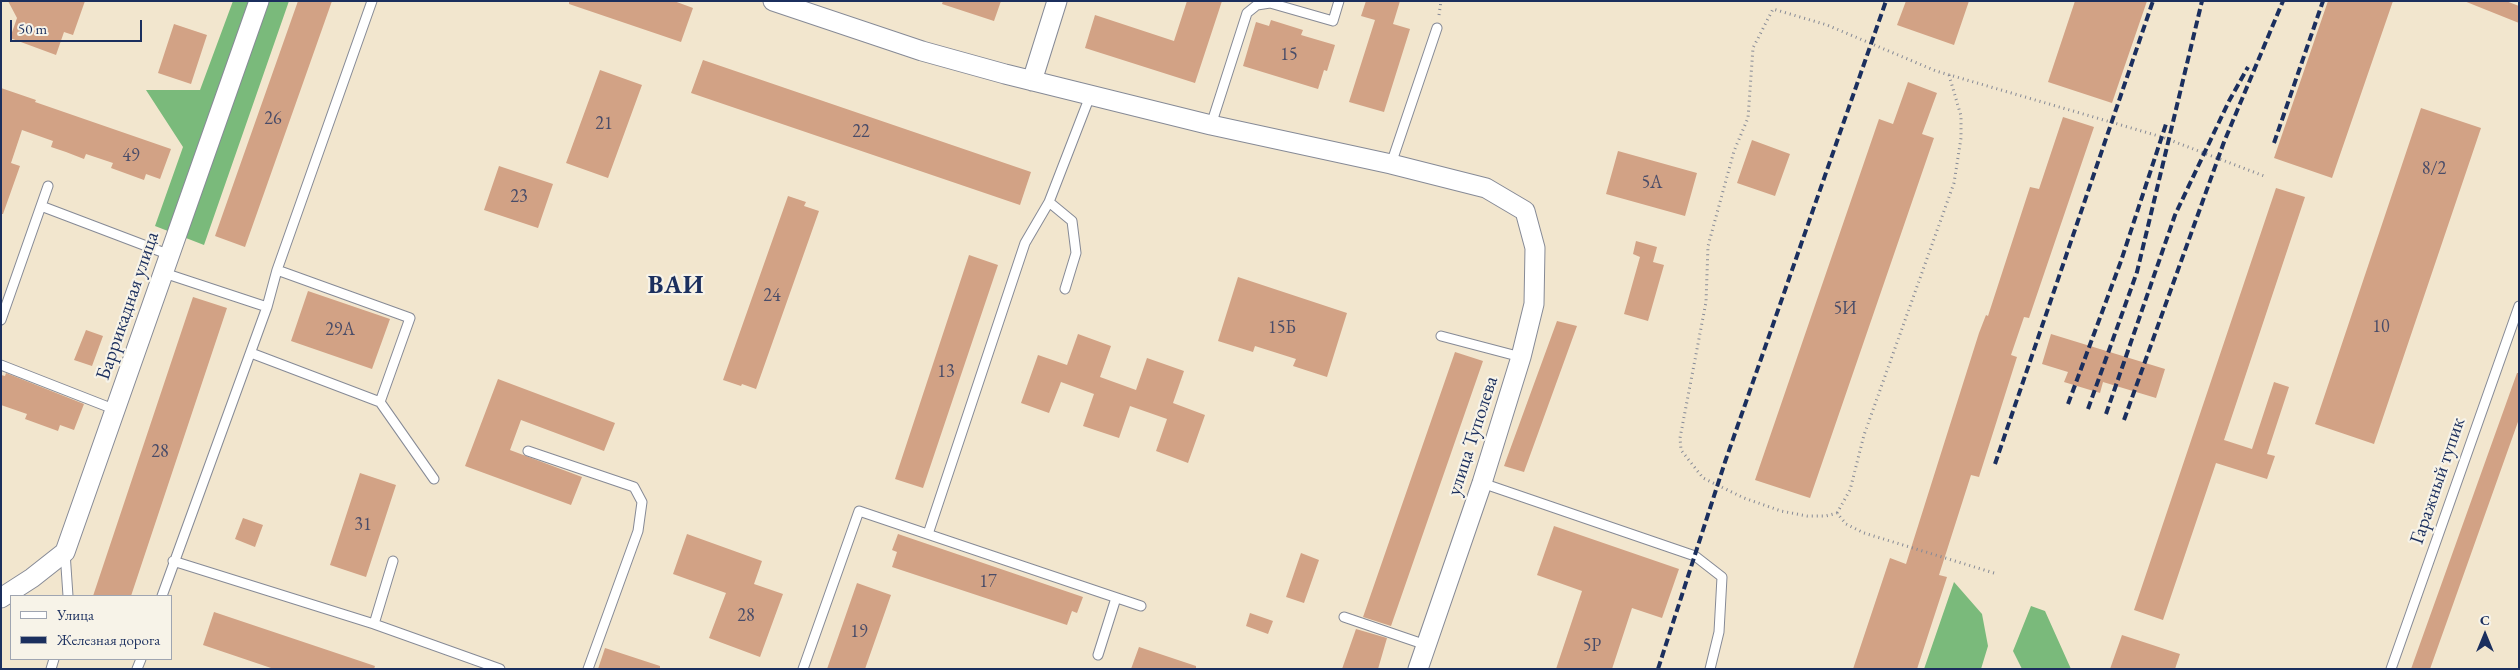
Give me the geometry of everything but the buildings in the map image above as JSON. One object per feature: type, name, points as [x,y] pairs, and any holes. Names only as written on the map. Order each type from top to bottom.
[{"type":"street","name":"Баррикадная улица","points":[[64,552],[116,410],[259,1]]},
{"type":"street","points":[[773,1],[922,51],[1032,81],[1211,125],[1391,164]]},
{"type":"street","points":[[1032,81],[1057,1]]},
{"type":"street","name":"улица Туполева","points":[[1391,164],[1486,188],[1525,211],[1535,248],[1534,304],[1521,358],[1482,483],[1418,669]]},
{"type":"street","points":[[1,598],[32,578],[64,552]]},
{"type":"lane","points":[[162,595],[267,306],[277,270],[372,1]]},
{"type":"lane","points":[[1211,125],[1247,14],[1257,5],[1270,2],[1333,22],[1339,1]]},
{"type":"lane","points":[[1391,164],[1437,28]]},
{"type":"lane","points":[[928,534],[1025,243],[1049,202],[1090,96]]},
{"type":"lane","points":[[1,320],[48,186]]},
{"type":"lane","points":[[1049,202],[1072,221],[1076,253],[1065,289]]},
{"type":"lane","points":[[41,206],[170,255]]},
{"type":"lane","points":[[277,270],[410,318],[380,402]]},
{"type":"lane","points":[[164,273],[267,306]]},
{"type":"lane","name":"Гаражный тупик","points":[[2391,669],[2519,306]]},
{"type":"lane","points":[[1441,336],[1521,358]]},
{"type":"lane","points":[[250,353],[380,402],[434,479]]},
{"type":"lane","points":[[1,365],[116,410]]},
{"type":"lane","points":[[528,451],[634,487],[642,502],[638,531],[588,669]]},
{"type":"lane","points":[[1482,483],[1695,556],[1722,577],[1719,632],[1710,669]]},
{"type":"lane","points":[[803,669],[859,510],[1141,606]]},
{"type":"lane","points":[[64,552],[68,595]]},
{"type":"lane","points":[[374,624],[393,561]]},
{"type":"lane","points":[[173,562],[374,624],[500,669]]},
{"type":"lane","points":[[1098,655],[1116,598]]},
{"type":"lane","points":[[1344,617],[1426,645]]},
{"type":"path","points":[[1838,513],[1807,516],[1744,498],[1703,478],[1681,450],[1680,438],[1706,302],[1708,246],[1734,151],[1748,118],[1754,48],[1773,9],[1827,25],[1905,59],[1949,75],[2162,137],[2264,176]]},
{"type":"path","points":[[1838,513],[1850,490],[1864,435],[1954,183],[1961,138],[1961,116],[1949,75]]},
{"type":"path","points":[[1838,513],[1846,524],[1864,533],[1994,573]]},
{"type":"green space","points":[[233,1],[289,1],[204,245],[155,226],[183,147],[146,90],[200,90]]},
{"type":"green space","points":[[1954,582],[1982,614],[1988,646],[1981,669],[1924,669]]},
{"type":"green space","points":[[2031,606],[2045,611],[2071,669],[2022,669],[2013,651]]},
{"type":"railway","points":[[1658,669],[1725,462],[1886,1]]},
{"type":"railway","points":[[1995,464],[2153,1]]},
{"type":"railway","points":[[2088,409],[2137,272],[2202,1]]},
{"type":"railway","points":[[2124,420],[2224,142],[2283,1]]},
{"type":"railway","points":[[2274,143],[2323,1]]},
{"type":"railway","points":[[2106,414],[2175,215],[2229,101],[2248,67]]},
{"type":"railway","points":[[2068,404],[2121,261],[2167,121]]},
{"type":"district","name":"ВАИ","points":[[676,286]]}]
